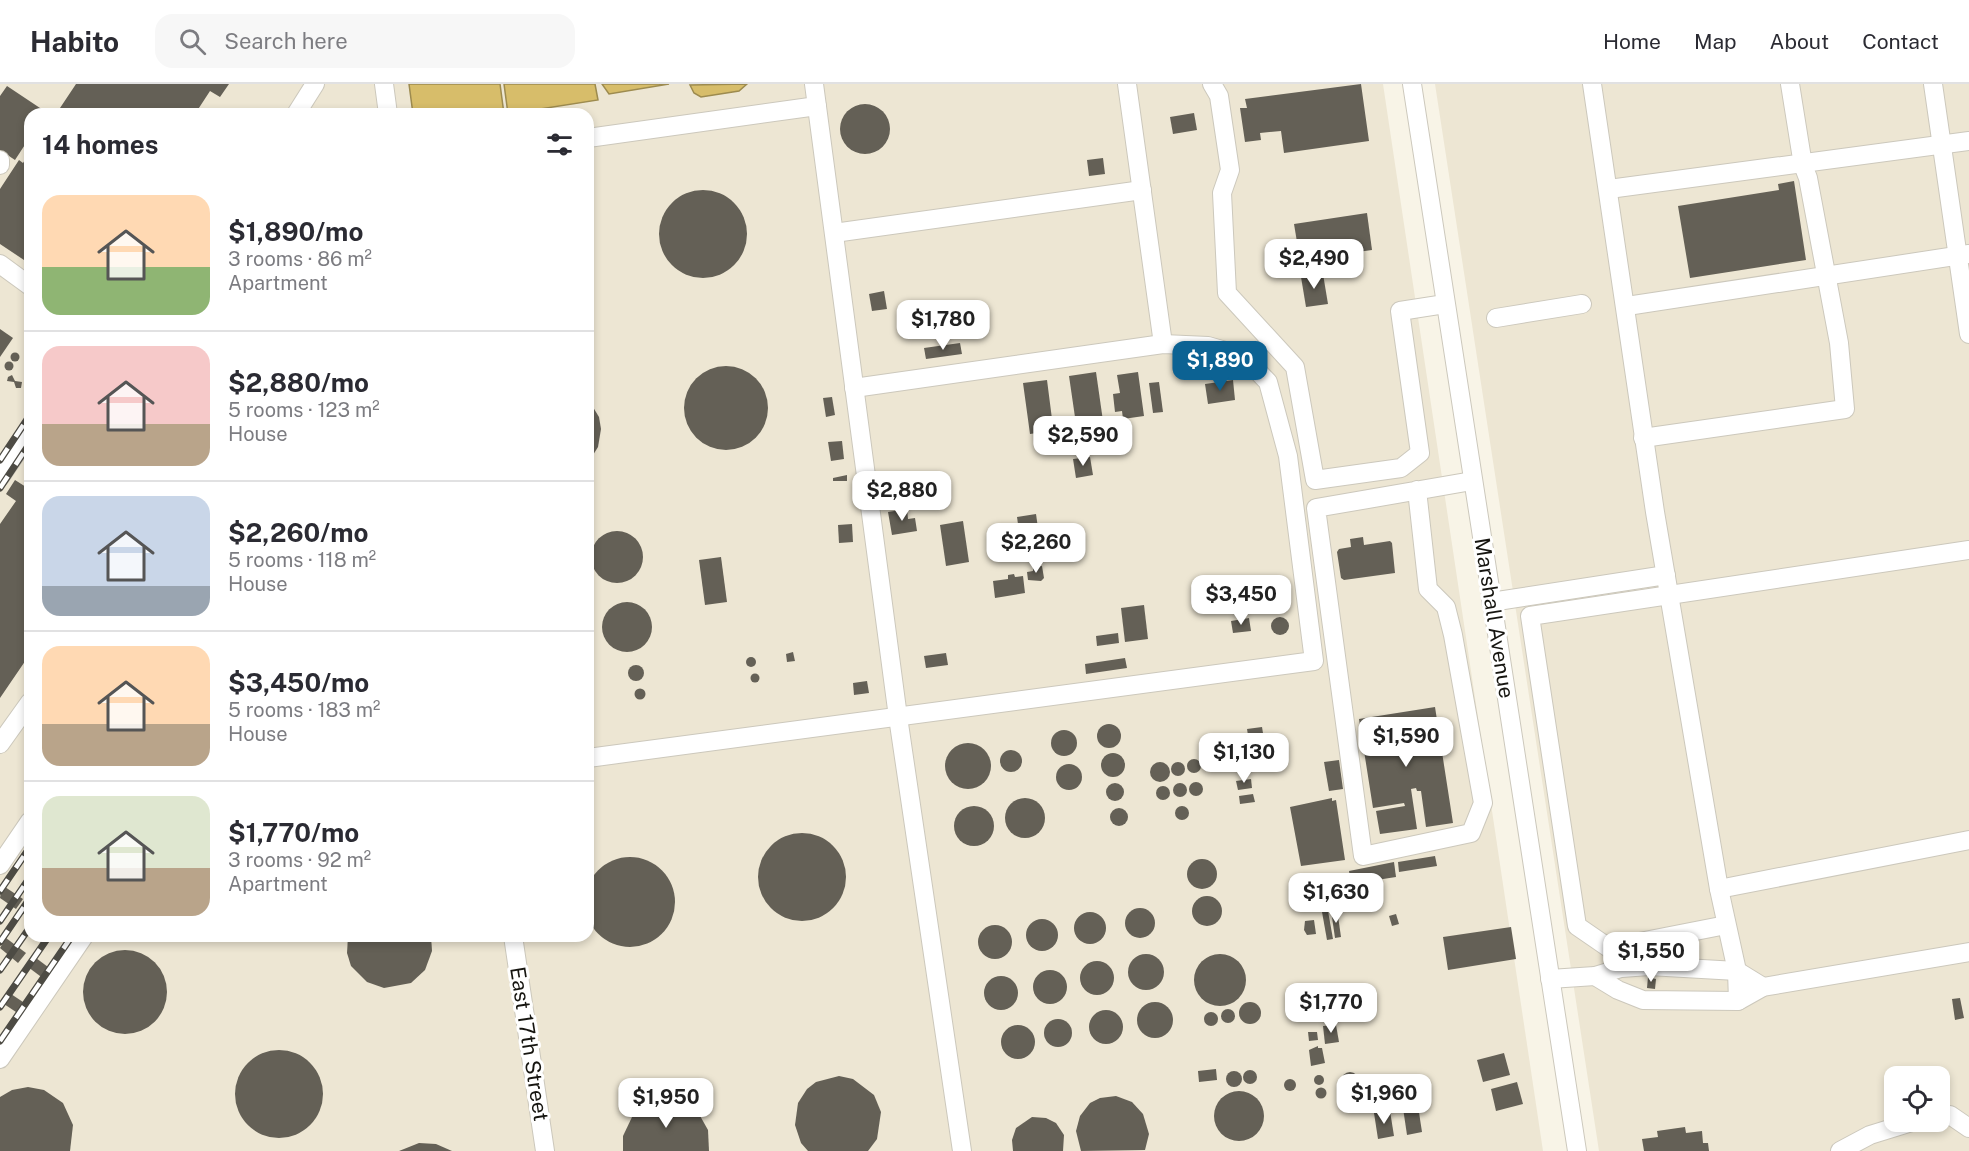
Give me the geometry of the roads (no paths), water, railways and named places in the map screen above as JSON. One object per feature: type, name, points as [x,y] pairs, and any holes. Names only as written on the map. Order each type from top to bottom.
[{"type":"street","points":[[300,108],[315,84]]},
{"type":"street","points":[[384,84],[387,108]]},
{"type":"street","points":[[814,84],[898,717],[962,1151]]},
{"type":"street","points":[[1127,84],[1163,344]]},
{"type":"street","points":[[1212,84],[1219,96],[1230,170],[1222,193],[1227,293],[1295,367],[1315,480],[1316,508],[1363,856],[1471,833],[1483,802],[1446,607],[1428,590],[1417,490]]},
{"type":"street","name":"Marshall Avenue","points":[[1412,84],[1576,1151]]},
{"type":"street","points":[[1592,84],[1627,306],[1643,438],[1719,889],[1737,970],[1738,1001]]},
{"type":"street","points":[[1643,438],[1845,409],[1839,343],[1808,178],[1803,165],[1790,84]]},
{"type":"street","points":[[1933,84],[1963,255],[1969,334]]},
{"type":"street","points":[[594,137],[817,105]]},
{"type":"street","points":[[1609,189],[1803,165],[1969,141]]},
{"type":"street","points":[[834,233],[1142,190]]},
{"type":"street","points":[[1627,306],[1963,255]]},
{"type":"street","points":[[0,264],[24,282]]},
{"type":"street","points":[[1315,480],[1401,468],[1420,453],[1400,311],[1445,304]]},
{"type":"street","points":[[1496,318],[1582,304]]},
{"type":"street","points":[[594,757],[1314,661],[1288,456],[1268,382],[1243,356],[1208,346],[1163,344],[854,388]]},
{"type":"street","points":[[0,477],[24,442]]},
{"type":"street","points":[[1316,508],[1472,481]]},
{"type":"street","points":[[1726,925],[1609,948],[1577,926],[1530,616],[1969,550]]},
{"type":"street","points":[[1491,602],[1666,575]]},
{"type":"street","points":[[0,744],[24,710]]},
{"type":"street","points":[[0,865],[24,830]]},
{"type":"street","points":[[1719,889],[1969,840]]},
{"type":"street","points":[[0,1059],[80,942]]},
{"type":"street","name":"East 17th Street","points":[[514,942],[545,1151]]},
{"type":"street","points":[[1595,976],[1618,990],[1643,1000],[1738,1001],[1763,987],[1969,952]]},
{"type":"street","points":[[1550,978],[1595,976],[1621,968],[1649,966],[1737,970],[1763,987]]},
{"type":"street","points":[[1950,1115],[1969,1128]]},
{"type":"street","points":[[1840,1151],[1870,1134],[1884,1130]]},
{"type":"railway","points":[[0,460],[24,424]]},
{"type":"railway","points":[[0,488],[24,452]]},
{"type":"railway","points":[[0,891],[24,856]]},
{"type":"railway","points":[[0,921],[24,886]]},
{"type":"railway","points":[[0,942],[24,907]]},
{"type":"railway","points":[[0,970],[24,936]]},
{"type":"railway","points":[[0,1007],[45,942]]},
{"type":"railway","points":[[0,1041],[68,942]]}]
